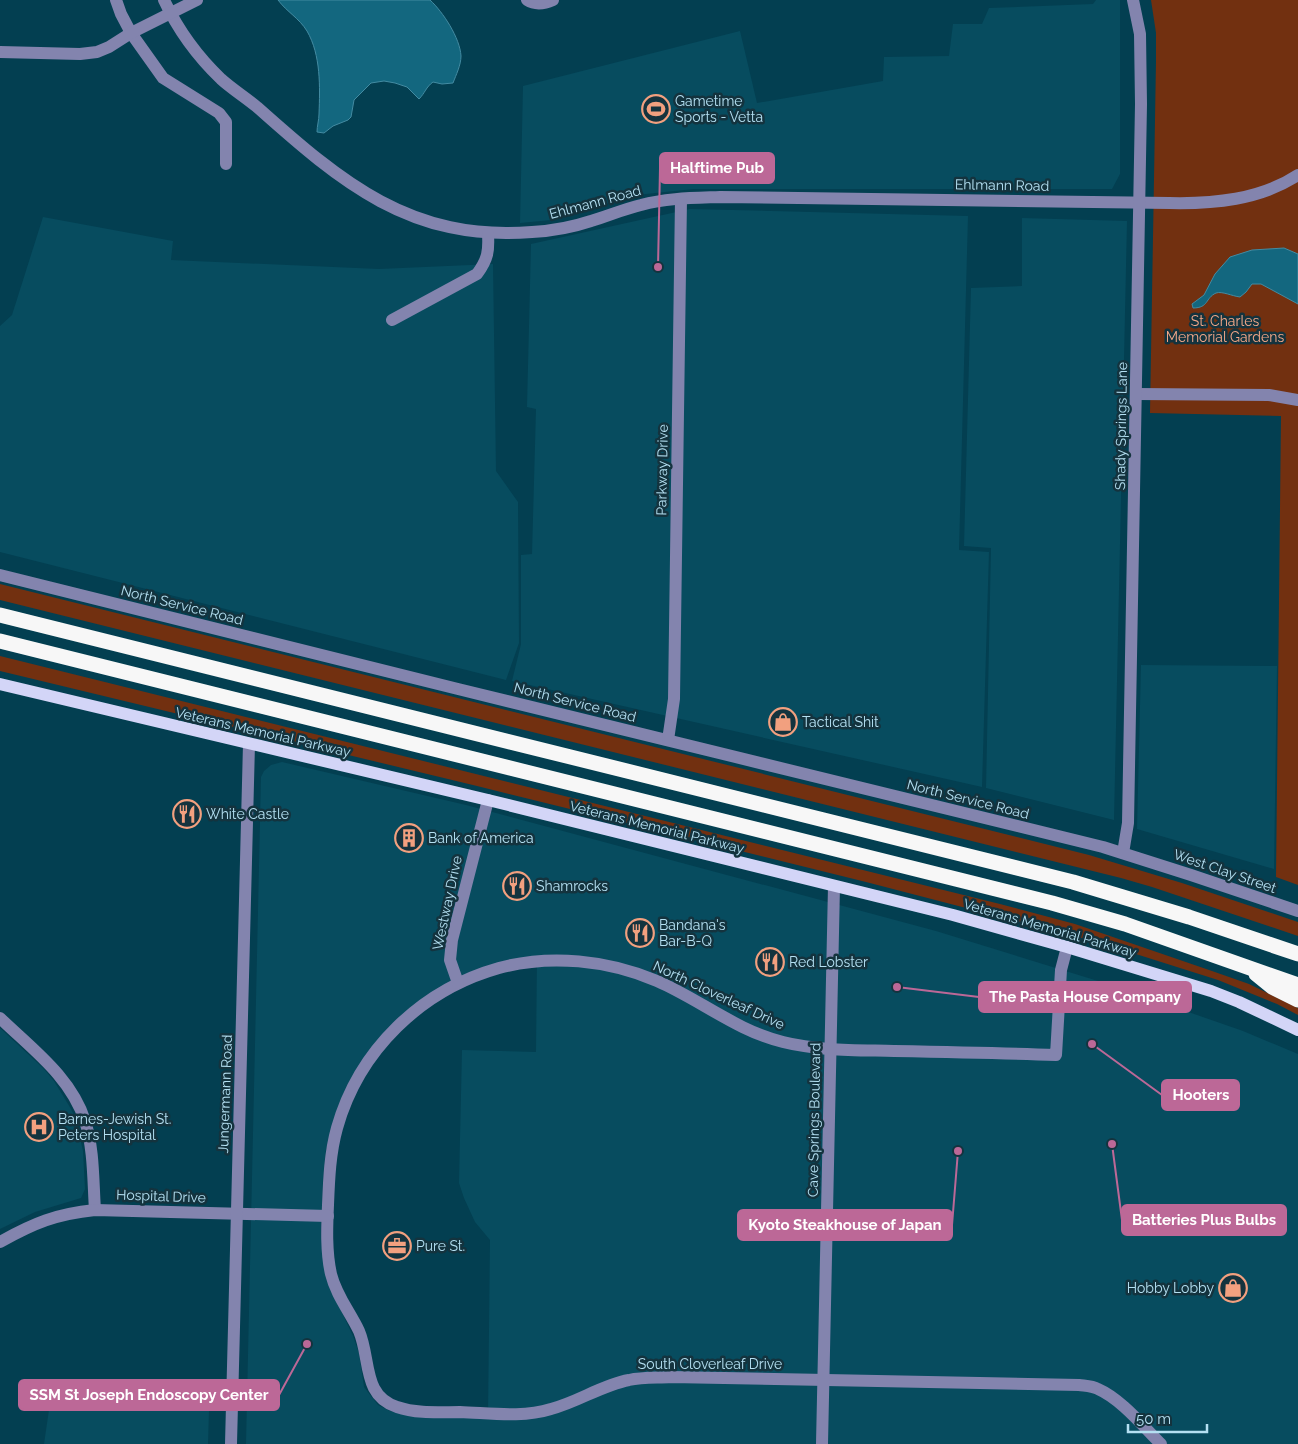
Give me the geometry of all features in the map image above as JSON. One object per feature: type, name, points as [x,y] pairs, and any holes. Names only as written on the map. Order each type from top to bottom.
[{"type":"highway","points":[[0,615],[1073,882],[1189,917],[1297,953]]},
{"type":"highway","points":[[0,641],[1052,903],[1125,924],[1298,985]]},
{"type":"highway","points":[[1247,966],[1272,986],[1298,1000]]},
{"type":"main road","name":"Veterans Memorial Parkway","points":[[0,684],[488,800],[1004,928],[1211,992],[1239,1002],[1298,1030]]},
{"type":"street","points":[[116,0],[131,33],[163,78],[219,113],[226,122],[226,164]]},
{"type":"street","name":"Ehlmann Road","points":[[164,0],[187,41],[202,60],[222,80],[247,98],[295,141],[348,182],[378,201],[419,220],[448,228],[488,234],[534,232],[589,222],[642,204],[662,200],[720,197],[1192,203],[1236,199],[1258,193],[1298,175]]},
{"type":"street","points":[[0,52],[85,54],[109,47],[131,33],[197,0]]},
{"type":"street","points":[[529,1],[540,4],[553,0]]},
{"type":"street","name":"Shady Springs Lane","points":[[1123,853],[1128,823],[1142,58],[1140,34],[1133,0]]},
{"type":"street","name":"Parkway Drive","points":[[668,740],[674,698],[681,199]]},
{"type":"street","points":[[392,320],[477,274],[489,252],[488,234]]},
{"type":"street","points":[[1137,394],[1270,395],[1298,400]]},
{"type":"street","name":"North Service Road","points":[[0,574],[1143,859]]},
{"type":"street","name":"Jungermann Road","points":[[230,1444],[249,744]]},
{"type":"street","name":"Westway Drive","points":[[458,983],[450,960],[452,940],[488,800]]},
{"type":"street","name":"West Clay Street","points":[[1143,859],[1298,911]]},
{"type":"street","name":"Cave Springs Boulevard","points":[[822,1444],[834,886]]},
{"type":"street","name":"North Cloverleaf Drive","points":[[328,1216],[330,1160],[337,1128],[342,1111],[364,1068],[389,1034],[415,1010],[458,983],[500,968],[536,961],[574,960],[598,964],[658,981],[714,1013],[773,1039],[804,1046],[830,1049],[1056,1055],[1061,970],[1067,947]]},
{"type":"street","points":[[0,1018],[48,1063],[64,1081],[74,1097],[84,1118],[89,1138],[95,1210]]},
{"type":"street","name":"Hospital Drive","points":[[0,1242],[38,1222],[73,1212],[95,1210],[328,1216]]},
{"type":"street","name":"South Cloverleaf Drive","points":[[328,1216],[328,1254],[331,1276],[358,1331],[365,1350],[367,1370],[372,1388],[379,1397],[394,1407],[414,1411],[521,1414],[546,1411],[569,1404],[606,1387],[630,1380],[671,1377],[1091,1386],[1117,1400],[1161,1444]]},
{"type":"shaded area","points":[[278,0],[430,0],[440,11],[458,41],[461,56],[453,83],[442,84],[433,82],[419,99],[407,87],[395,83],[384,81],[371,83],[354,100],[351,117],[348,120],[333,126],[324,133],[317,132],[319,82],[315,50],[304,26]]},
{"type":"shaded area","points":[[1096,0],[1120,0],[1120,174],[1112,189],[694,189],[636,195],[551,220],[520,223],[523,86],[740,31],[757,103],[883,81],[884,57],[949,56],[953,24],[982,24],[989,8],[1093,4]]},
{"type":"shaded area","points":[[690,209],[968,216],[959,550],[989,552],[982,787],[512,681],[521,644],[521,555],[532,554],[536,409],[527,407],[531,244]]},
{"type":"shaded area","points":[[43,217],[173,241],[171,260],[379,269],[493,264],[496,471],[518,502],[519,643],[506,680],[0,552],[0,326],[12,315]]},
{"type":"shaded area","points":[[1022,218],[1127,221],[1114,820],[986,788],[991,548],[964,546],[971,288],[1022,286]]},
{"type":"shaded area","points":[[1284,248],[1298,254],[1298,304],[1261,284],[1252,284],[1240,297],[1216,293],[1204,305],[1193,308],[1192,304],[1204,295],[1215,274],[1230,257],[1252,250]]},
{"type":"shaded area","points":[[1141,665],[1277,666],[1274,869],[1137,829]]},
{"type":"shaded area","points":[[282,762],[466,805],[936,931],[1111,985],[1243,1031],[1298,1054],[1298,1444],[246,1444],[261,777],[264,771],[271,765]],"holes":[[[537,957],[536,1052],[462,1050],[459,1183],[475,1222],[490,1240],[488,1417],[408,1415],[390,1411],[378,1405],[364,1387],[359,1353],[328,1283],[321,1233],[326,1149],[393,1023],[502,964]]]},
{"type":"shaded area","name":"Barnes-Jewish St. Peters Hospital","points":[[0,1028],[43,1068],[54,1081],[71,1109],[76,1120],[83,1151],[85,1189],[81,1198],[35,1212],[0,1229]]},
{"type":"shaded area","points":[[59,1392],[209,1411],[208,1444],[44,1444],[51,1396]]},
{"type":"green space","name":"St. Charles Memorial Gardens","points":[[1151,0],[1298,0],[1298,885],[1276,877],[1281,416],[1150,413],[1156,61],[1156,33]]},
{"type":"green space","points":[[0,584],[1089,855],[1182,883],[1298,922],[1298,936],[1121,878],[0,600]]},
{"type":"green space","points":[[0,656],[1075,924],[1249,984],[1298,1008],[1298,1015],[1277,1004],[1218,980],[1101,943],[866,882],[0,671]]},
{"type":"place","name":"Gametime Sports - Vetta","points":[[656,109]]},
{"type":"place","name":"Halftime Pub","points":[[658,267]]},
{"type":"place","name":"Tactical Shit","points":[[783,722]]},
{"type":"place","name":"White Castle","points":[[187,814]]},
{"type":"place","name":"Bank of America","points":[[409,838]]},
{"type":"place","name":"Shamrocks","points":[[517,886]]},
{"type":"place","name":"Bandana's Bar-B-Q","points":[[640,933]]},
{"type":"place","name":"Red Lobster","points":[[770,962]]},
{"type":"place","name":"The Pasta House Company","points":[[897,987]]},
{"type":"place","name":"Hooters","points":[[1092,1044]]},
{"type":"place","name":"Barnes-Jewish St. Peters Hospital","points":[[39,1127]]},
{"type":"place","name":"Batteries Plus Bulbs","points":[[1112,1144]]},
{"type":"place","name":"Kyoto Steakhouse of Japan","points":[[958,1151]]},
{"type":"place","name":"Pure St.","points":[[397,1246]]},
{"type":"place","name":"Hobby Lobby","points":[[1233,1288]]},
{"type":"place","name":"SSM St Joseph Endoscopy Center","points":[[307,1344]]}]
